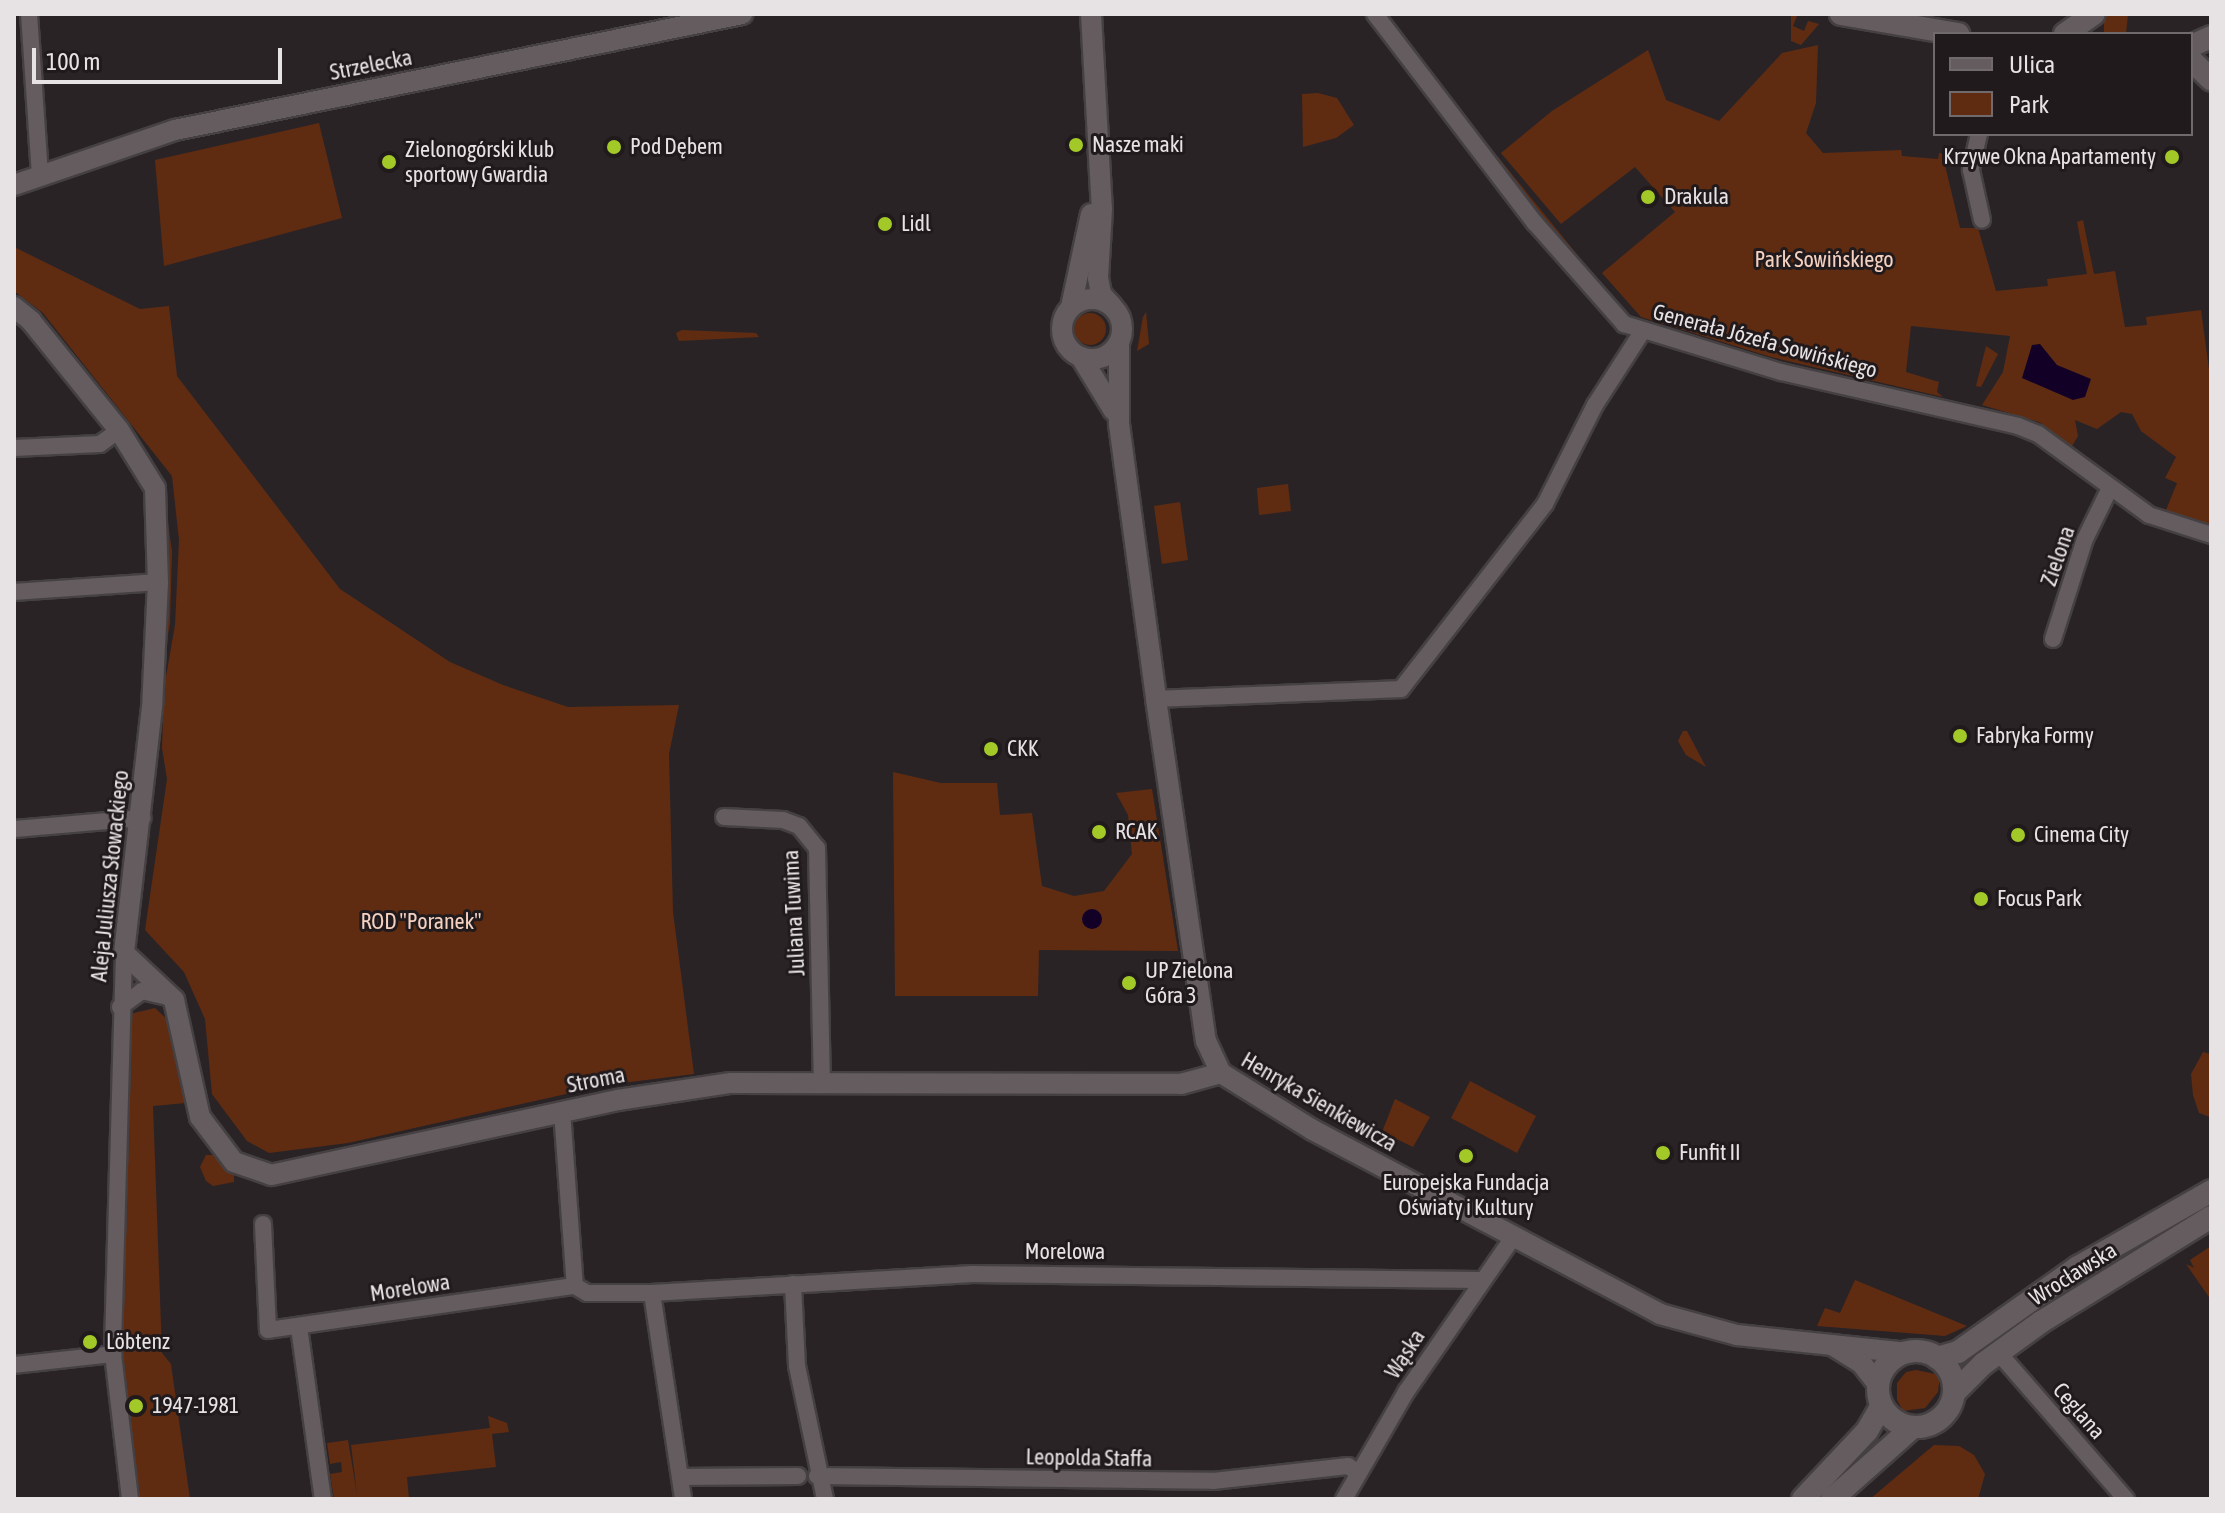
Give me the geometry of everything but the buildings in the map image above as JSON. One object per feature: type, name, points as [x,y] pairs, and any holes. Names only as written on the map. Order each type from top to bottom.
[{"type":"main road","points":[[1841,14],[1946,32]]},
{"type":"main road","points":[[2068,32],[2094,14]]},
{"type":"main road","points":[[2193,62],[2211,79]]},
{"type":"main road","name":"Wrocławska","points":[[1937,1358],[1958,1352],[2078,1267],[2211,1191]]},
{"type":"main road","name":"Wrocławska","points":[[1954,1393],[1998,1352],[2211,1217]]},
{"type":"main road","points":[[1803,1499],[1867,1431],[1888,1365],[1908,1353],[1937,1358],[1950,1372],[1954,1393],[1941,1418],[1913,1427],[1832,1499]]},
{"type":"main road","points":[[1880,1397],[1913,1427]]},
{"type":"street","points":[[29,14],[40,175]]},
{"type":"street","name":"Strzelecka","points":[[14,185],[206,123],[742,14]]},
{"type":"street","points":[[1091,14],[1099,171],[1098,278],[1101,294],[1120,319],[1119,342],[1099,358],[1081,357],[1063,338],[1063,323],[1071,307],[1099,171]]},
{"type":"street","name":"Generała Józefa Sowińskiego","points":[[1375,14],[1431,93],[1565,260],[1607,309],[1642,332],[1781,372],[2018,426],[2038,434],[2109,490],[2164,523],[2211,535]]},
{"type":"street","points":[[1979,136],[1971,170],[1982,220]]},
{"type":"street","points":[[1071,307],[1096,299],[1112,306]]},
{"type":"street","name":"Aleja Juliusza Słowackiego","points":[[14,307],[119,430],[155,488],[158,582],[143,818],[124,953],[120,1007],[113,1354],[130,1499]]},
{"type":"street","points":[[1156,699],[1401,689],[1545,504],[1595,405],[1642,332]]},
{"type":"street","name":"Henryka Sienkiewicza","points":[[1119,342],[1119,424],[1156,699],[1206,1041],[1221,1073],[1241,1090],[1512,1239],[1641,1305],[1702,1328],[1821,1340],[1908,1353]]},
{"type":"street","name":"Henryka Sienkiewicza","points":[[1081,357],[1108,395],[1119,424]]},
{"type":"street","points":[[14,448],[100,444],[119,430]]},
{"type":"street","name":"Zielona","points":[[2053,639],[2085,539],[2109,490]]},
{"type":"street","points":[[14,592],[158,582]]},
{"type":"street","name":"Juliana Tuwima","points":[[724,817],[783,820],[799,826],[817,848],[822,1081]]},
{"type":"street","points":[[14,829],[143,818]]},
{"type":"street","points":[[124,953],[174,1000]]},
{"type":"street","points":[[120,1007],[142,991],[174,1000]]},
{"type":"street","name":"Stroma","points":[[174,1000],[200,1117],[234,1162],[256,1172],[311,1167],[562,1111],[695,1087],[822,1081],[1181,1084],[1221,1073]]},
{"type":"street","points":[[562,1111],[575,1286]]},
{"type":"street","name":"Morelowa","points":[[263,1224],[268,1330],[575,1286],[596,1294],[652,1293],[972,1274],[1479,1280]]},
{"type":"street","name":"Wąska","points":[[1344,1499],[1357,1472],[1479,1280],[1512,1239]]},
{"type":"street","points":[[793,1284],[797,1366],[817,1476],[825,1499]]},
{"type":"street","points":[[652,1293],[683,1499]]},
{"type":"street","points":[[299,1327],[323,1499]]},
{"type":"street","name":"Henryka Sienkiewicza","points":[[1821,1340],[1855,1359],[1880,1397]]},
{"type":"street","name":"Ceglana","points":[[1998,1352],[2126,1499]]},
{"type":"street","points":[[14,1365],[113,1354]]},
{"type":"street","name":"Leopolda Staffa","points":[[817,1476],[985,1474],[1050,1482],[1258,1478],[1348,1466],[1357,1472]]},
{"type":"street","points":[[680,1477],[798,1476]]},
{"type":"green space","points":[[1791,14],[1797,16],[1793,26],[1804,31],[1808,21],[1819,24],[1801,45],[1791,41]]},
{"type":"green space","points":[[2104,14],[2128,14],[2126,32],[2104,32]]},
{"type":"green space","name":"Park Sowińskiego","points":[[1818,45],[1816,103],[1806,133],[1823,153],[1901,150],[1902,156],[1938,159],[1939,153],[1950,155],[1944,161],[1960,228],[1978,228],[1996,291],[2048,286],[2047,279],[2087,274],[2077,222],[2083,220],[2094,274],[2115,271],[2125,327],[2147,325],[2146,317],[2201,310],[2211,384],[2211,525],[2164,515],[2177,483],[2165,478],[2176,457],[2141,431],[2132,414],[2121,412],[2097,429],[2075,420],[2078,436],[2072,446],[2039,422],[1982,405],[2003,372],[2010,336],[1911,326],[1906,372],[1939,382],[1937,392],[1943,397],[1771,357],[1641,317],[1602,273],[1675,212],[1635,167],[1561,224],[1501,153],[1552,111],[1648,50],[1666,100],[1719,121],[1782,53]]},
{"type":"green space","points":[[1318,93],[1337,98],[1354,125],[1336,138],[1303,147],[1302,94]]},
{"type":"green space","points":[[1467,119],[1584,263],[1579,266],[1551,232]]},
{"type":"green space","points":[[319,123],[342,218],[164,266],[155,160]]},
{"type":"green space","name":"ROD \"Poranek\"","points":[[14,247],[140,309],[169,306],[177,376],[340,589],[450,662],[503,685],[568,707],[679,705],[669,754],[673,912],[694,1074],[606,1085],[348,1143],[269,1153],[247,1141],[212,1094],[205,1019],[184,972],[145,930],[167,779],[162,748],[164,688],[175,625],[179,540],[172,476],[43,313],[14,291]]},
{"type":"green space","points":[[1146,312],[1149,344],[1137,351],[1143,317]]},
{"type":"green space","points":[[1090,313],[1101,318],[1106,329],[1101,340],[1090,345],[1079,340],[1074,329],[1079,318]]},
{"type":"green space","points":[[682,330],[756,333],[759,337],[679,341],[676,333]]},
{"type":"green space","points":[[1986,346],[1998,354],[1981,387],[1976,386]]},
{"type":"green space","points":[[161,476],[172,551],[170,624],[161,669],[166,546]]},
{"type":"green space","points":[[1288,484],[1291,511],[1259,515],[1257,488]]},
{"type":"green space","points":[[1180,502],[1188,560],[1162,564],[1154,506]]},
{"type":"green space","points":[[1683,731],[1687,731],[1706,767],[1686,755],[1678,741]]},
{"type":"green space","points":[[893,772],[941,783],[997,783],[1000,815],[1032,813],[1042,886],[1074,896],[1104,891],[1132,854],[1128,815],[1116,793],[1152,789],[1178,951],[1039,950],[1038,996],[895,996]]},
{"type":"green space","points":[[155,1008],[172,1024],[186,1103],[153,1106],[162,1353],[171,1364],[190,1499],[138,1499],[123,1383],[120,1307],[130,1014]]},
{"type":"green space","points":[[2203,1052],[2211,1054],[2210,1117],[2199,1113],[2193,1095],[2191,1074]]},
{"type":"green space","points":[[1470,1081],[1536,1116],[1517,1153],[1451,1118]]},
{"type":"green space","points":[[1395,1099],[1430,1117],[1413,1147],[1382,1132]]},
{"type":"green space","points":[[206,1155],[214,1155],[234,1173],[234,1182],[213,1186],[206,1181],[200,1167]]},
{"type":"green space","points":[[2211,1246],[2211,1300],[2186,1264],[2194,1268],[2190,1260]]},
{"type":"green space","points":[[1855,1280],[1967,1326],[1945,1336],[1817,1326],[1825,1308],[1840,1313]]},
{"type":"green space","points":[[1916,1370],[1940,1375],[1938,1392],[1925,1408],[1903,1411],[1897,1400],[1897,1383],[1906,1372]]},
{"type":"green space","points":[[488,1416],[507,1423],[509,1432],[492,1434],[496,1467],[407,1477],[409,1499],[334,1499],[330,1474],[342,1472],[341,1462],[330,1464],[327,1443],[348,1440],[357,1494],[351,1445],[490,1428]]},
{"type":"green space","points":[[1934,1445],[1959,1446],[1974,1455],[1985,1474],[1978,1499],[1870,1499]]},
{"type":"shaded area","points":[[2040,344],[2057,365],[2091,379],[2085,397],[2073,400],[2022,378],[2032,345]]},
{"type":"shaded area","points":[[1092,909],[1099,912],[1102,919],[1099,926],[1092,929],[1085,926],[1082,919],[1085,912]]},
{"type":"place","name":"Nasze maki","points":[[1076,145]]},
{"type":"place","name":"Pod Dębem","points":[[614,147]]},
{"type":"place","name":"Krzywe Okna Apartamenty","points":[[2172,157]]},
{"type":"place","name":"Zielonogórski klub sportowy Gwardia","points":[[389,162]]},
{"type":"place","name":"Drakula","points":[[1648,197]]},
{"type":"place","name":"Lidl","points":[[885,224]]},
{"type":"place","name":"Fabryka Formy","points":[[1960,736]]},
{"type":"place","name":"CKK","points":[[991,749]]},
{"type":"place","name":"RCAK","points":[[1099,832]]},
{"type":"place","name":"Cinema City","points":[[2018,835]]},
{"type":"place","name":"Focus Park","points":[[1981,899]]},
{"type":"place","name":"UP Zielona Góra 3","points":[[1129,983]]},
{"type":"place","name":"Funfit II","points":[[1663,1153]]},
{"type":"place","name":"Europejska Fundacja Oświaty i Kultury","points":[[1466,1156]]},
{"type":"place","name":"Löbtenz","points":[[90,1342]]},
{"type":"place","name":"1947-1981","points":[[136,1406]]}]
